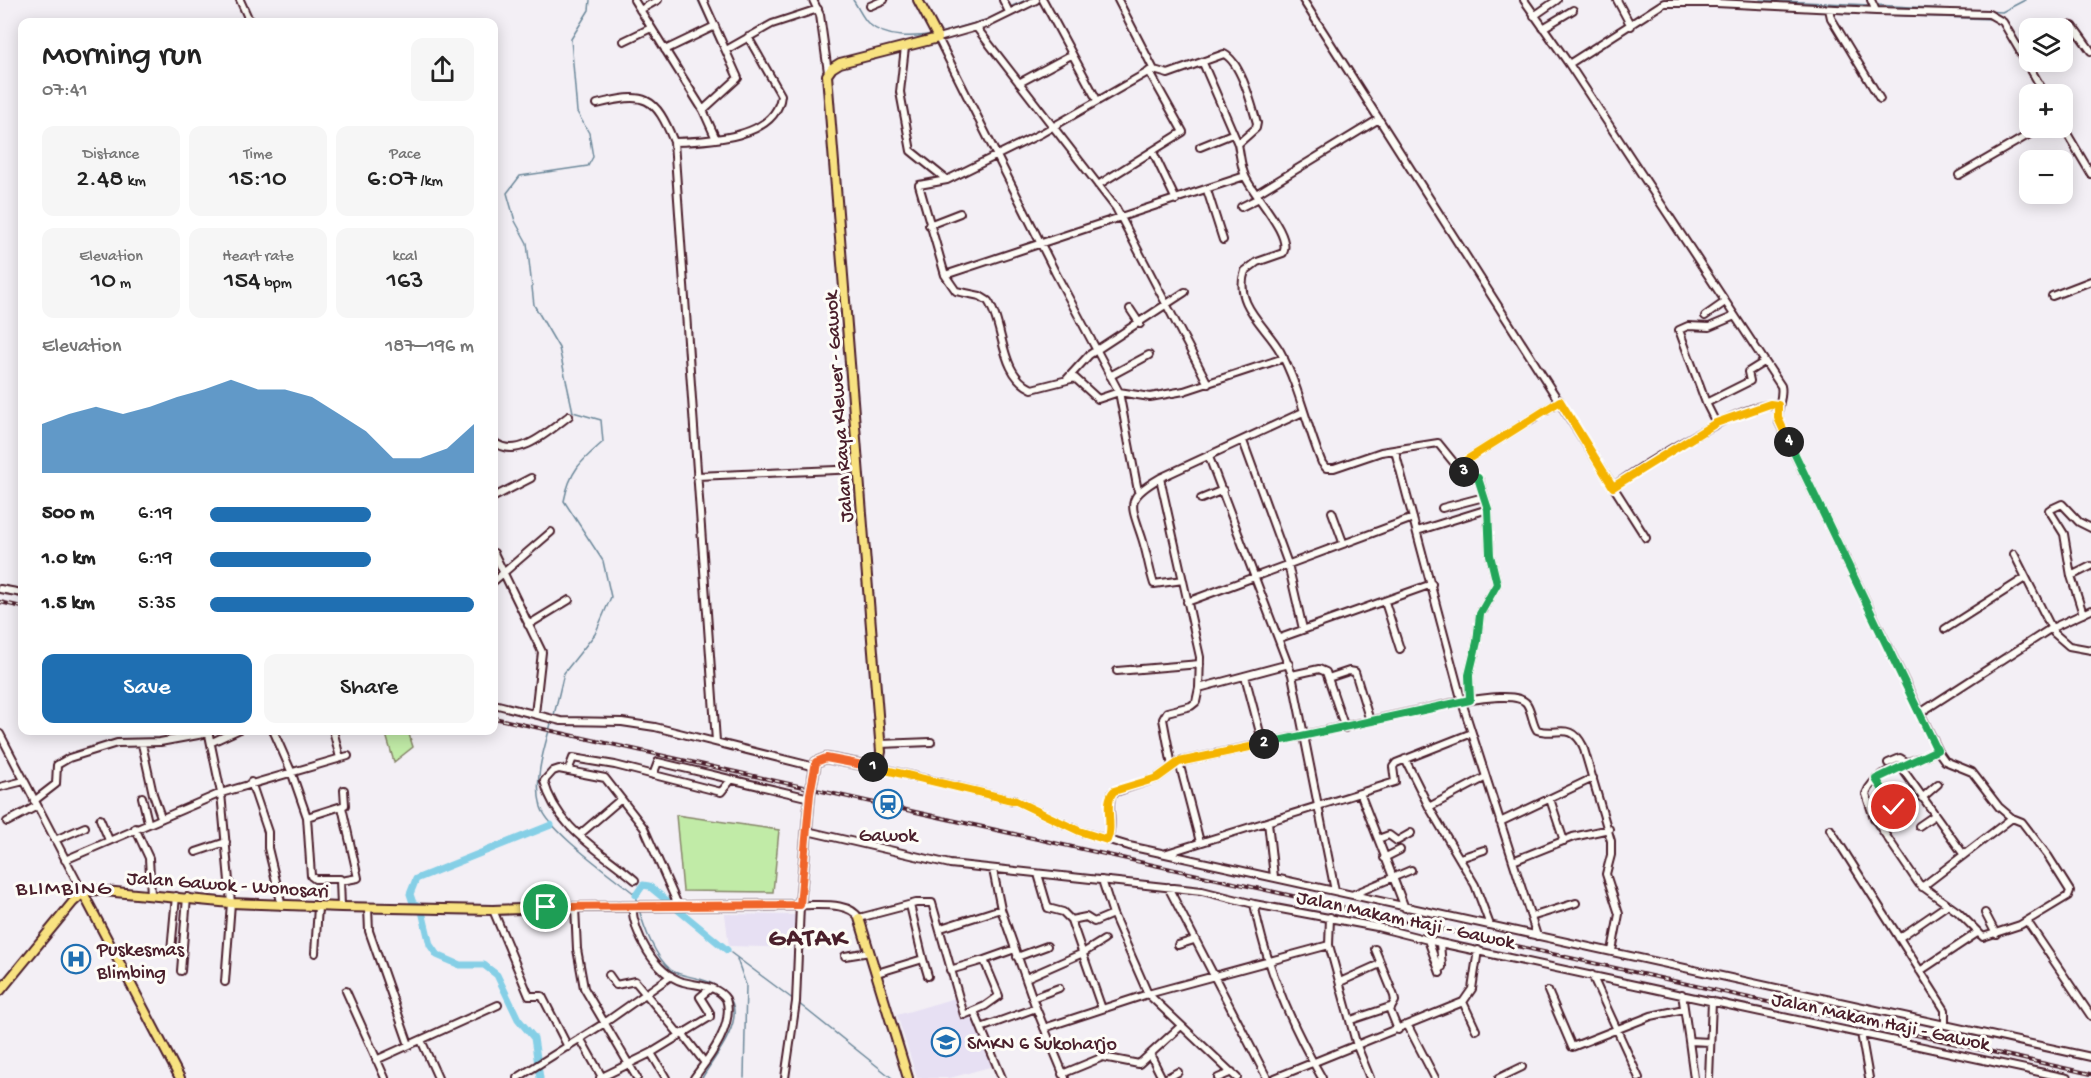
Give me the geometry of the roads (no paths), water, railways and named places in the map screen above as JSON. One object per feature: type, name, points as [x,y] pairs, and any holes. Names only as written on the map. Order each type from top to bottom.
[{"type":"main road","points":[[828,72],[840,63],[938,38],[918,0]]},
{"type":"main road","name":"Jalan Raya Klewer - Gawok","points":[[828,72],[880,744],[876,767]]},
{"type":"main road","points":[[800,905],[814,767],[818,760],[826,758],[876,767]]},
{"type":"main road","name":"Jalan Gawok - Wonosari","points":[[83,893],[94,890],[187,897],[231,903],[341,908],[494,910],[800,905]]},
{"type":"main road","points":[[0,990],[83,893],[180,1078]]},
{"type":"main road","points":[[859,918],[908,1078]]},
{"type":"street","points":[[240,0],[248,18]]},
{"type":"street","points":[[634,0],[703,110],[716,139]]},
{"type":"street","points":[[640,10],[658,0]]},
{"type":"street","points":[[703,110],[738,80],[726,50],[712,27],[704,0]]},
{"type":"street","points":[[870,6],[884,0]]},
{"type":"street","points":[[1036,0],[1006,7],[976,27],[938,38],[1041,244],[1119,392],[1138,491],[1132,506],[1133,515],[1142,538],[1153,583],[1183,580]]},
{"type":"street","points":[[1043,0],[1097,100]]},
{"type":"street","points":[[1098,184],[1153,152],[1184,130],[1151,71],[1118,0]]},
{"type":"street","points":[[1303,0],[1646,538]]},
{"type":"street","points":[[1524,0],[1569,64],[1782,389],[1777,415],[1784,432],[1937,750],[1945,760],[1972,772],[1992,799],[2012,818],[2022,822],[2048,856],[2070,893],[2027,921],[1983,937],[1961,915],[1922,887],[1878,825],[1868,804],[1867,791],[1876,779],[1937,750]]},
{"type":"street","points":[[1534,16],[1557,0]]},
{"type":"street","points":[[1617,0],[1631,26]]},
{"type":"street","points":[[1569,64],[1664,3],[1761,2],[1829,11],[1874,6],[1989,14],[2003,22],[2019,51]]},
{"type":"street","points":[[726,50],[816,3],[828,72]]},
{"type":"street","points":[[1543,28],[1572,10]]},
{"type":"street","points":[[1829,11],[1880,99]]},
{"type":"street","points":[[2073,26],[2091,51]]},
{"type":"street","points":[[665,50],[712,27]]},
{"type":"street","points":[[976,27],[1121,217],[1208,384]]},
{"type":"street","points":[[624,41],[651,28]]},
{"type":"street","points":[[674,142],[716,139],[756,129],[780,102],[778,86],[748,37]]},
{"type":"street","points":[[905,47],[900,92],[911,151],[947,180]]},
{"type":"street","points":[[1019,83],[1071,55]]},
{"type":"street","points":[[1238,144],[1257,124],[1242,78],[1226,55],[1168,74],[1151,71],[947,180],[919,185],[945,275],[956,291],[980,296],[990,304],[1008,360],[1028,387],[1045,387],[1067,379],[1079,380],[1098,399],[1119,392],[1158,396],[1208,384],[1284,358]]},
{"type":"street","points":[[1203,63],[1238,144],[1245,176],[1278,228],[1285,250],[1281,254],[1249,267],[1243,278],[1244,294],[1248,307],[1284,358],[1326,468],[1334,468],[1381,452],[1438,443],[1457,466],[1477,477],[1488,509],[1490,555],[1497,584],[1480,614],[1477,642],[1469,675],[1470,700]]},
{"type":"street","points":[[597,104],[626,97],[650,101],[661,112],[674,142],[716,741]]},
{"type":"street","points":[[1241,207],[1379,119]]},
{"type":"street","points":[[1200,147],[1232,134]]},
{"type":"street","points":[[1959,175],[2023,138]]},
{"type":"street","points":[[2070,138],[2091,174]]},
{"type":"street","points":[[1153,152],[1176,200]]},
{"type":"street","points":[[945,275],[1245,176]]},
{"type":"street","points":[[1207,190],[1223,240]]},
{"type":"street","points":[[929,225],[960,213]]},
{"type":"street","points":[[2052,296],[2091,281]]},
{"type":"street","points":[[1067,379],[1085,359],[1185,292]]},
{"type":"street","points":[[1705,316],[1725,302]]},
{"type":"street","points":[[1130,309],[1140,324]]},
{"type":"street","points":[[1716,423],[1706,403],[1679,330],[1688,326],[1703,328],[1715,325],[1735,316]]},
{"type":"street","points":[[1110,376],[1149,355]]},
{"type":"street","points":[[1706,403],[1750,381],[1748,372],[1764,362]]},
{"type":"street","points":[[1457,466],[1560,401]]},
{"type":"street","points":[[1613,487],[1716,423],[1770,404],[1778,405]]},
{"type":"street","points":[[1138,491],[1160,478],[1303,412]]},
{"type":"street","points":[[498,444],[504,447],[519,447],[569,416]]},
{"type":"street","points":[[1244,441],[1288,564],[1303,629]]},
{"type":"street","points":[[1395,451],[1462,702],[1537,936]]},
{"type":"street","points":[[1209,457],[1289,664],[1335,891]]},
{"type":"street","points":[[697,476],[859,469]]},
{"type":"street","points":[[498,495],[531,478]]},
{"type":"street","points":[[1160,478],[1187,602],[1199,645],[1200,664],[1200,688],[1194,705],[1167,712],[1164,716],[1172,766]]},
{"type":"street","points":[[1201,499],[1223,490]]},
{"type":"street","points":[[1442,508],[1484,497]]},
{"type":"street","points":[[2083,614],[2071,576],[2064,534],[2049,511],[2062,504],[2079,522],[2091,528]]},
{"type":"street","points":[[1417,531],[1488,509]]},
{"type":"street","points":[[1332,512],[1343,542]]},
{"type":"street","points":[[1187,602],[1343,542],[1413,518]]},
{"type":"street","points":[[498,578],[551,532]]},
{"type":"street","points":[[2014,554],[2050,629],[2063,643],[2091,650]]},
{"type":"street","points":[[498,562],[542,652],[538,715]]},
{"type":"street","points":[[2071,576],[2091,566]]},
{"type":"street","points":[[1945,629],[2025,578]]},
{"type":"street","points":[[1280,639],[1432,584]]},
{"type":"street","points":[[0,589],[18,592]]},
{"type":"street","points":[[528,625],[569,600]]},
{"type":"street","points":[[1385,602],[1400,649]]},
{"type":"street","points":[[1920,713],[2050,629],[2091,610]]},
{"type":"street","points":[[1117,672],[1200,664]]},
{"type":"street","points":[[1200,688],[1289,664]]},
{"type":"street","points":[[1292,675],[1319,669],[1324,671],[1345,728]]},
{"type":"street","points":[[1328,678],[1349,671],[1355,672],[1370,721]]},
{"type":"street","points":[[1245,676],[1263,744]]},
{"type":"street","points":[[1107,840],[1112,824],[1109,800],[1112,793],[1157,778],[1179,762],[1470,700],[1494,698],[1522,700],[1527,704],[1539,732],[1569,731],[1578,737],[1593,778],[1609,829],[1612,848],[1606,874],[1619,914],[1612,951]]},
{"type":"street","points":[[498,705],[561,721],[630,723],[716,741],[814,767]]},
{"type":"street","points":[[0,734],[83,893]]},
{"type":"street","points":[[1167,853],[1396,782],[1393,767],[1405,759],[1472,734]]},
{"type":"street","points":[[8,822],[36,803],[58,782],[55,770],[62,761],[117,743],[142,744],[192,735]]},
{"type":"street","points":[[209,735],[220,793],[231,903],[225,982]]},
{"type":"street","points":[[212,742],[227,735]]},
{"type":"street","points":[[275,735],[307,817],[311,876],[315,879],[338,878],[341,881],[358,878],[342,807]]},
{"type":"street","points":[[334,735],[340,758]]},
{"type":"street","points":[[880,744],[931,742]]},
{"type":"street","points":[[142,744],[153,794],[161,817]]},
{"type":"street","points":[[65,860],[148,822],[220,793],[251,782],[348,756]]},
{"type":"street","points":[[568,771],[573,758],[607,763],[721,792],[731,780]]},
{"type":"street","points":[[1888,763],[1900,758],[1908,763]]},
{"type":"street","points":[[1405,759],[1429,807],[1461,858],[1483,902],[1490,925]]},
{"type":"street","points":[[653,775],[658,762],[810,798]]},
{"type":"street","points":[[1179,762],[1200,842]]},
{"type":"street","points":[[604,777],[607,763]]},
{"type":"street","points":[[876,767],[1016,801],[1079,831],[1107,840],[1353,894],[1405,908],[1612,951],[2091,1057]]},
{"type":"street","points":[[1901,767],[1964,855]]},
{"type":"street","points":[[635,880],[579,835],[556,812],[544,781],[553,771],[604,777],[651,842],[674,906]]},
{"type":"street","points":[[1429,807],[1486,777]]},
{"type":"street","points":[[1500,822],[1593,778]]},
{"type":"street","points":[[1876,779],[1894,807]]},
{"type":"street","points":[[0,787],[24,781]]},
{"type":"street","points":[[251,782],[268,832],[268,848],[282,906]]},
{"type":"street","points":[[1922,798],[1938,784]]},
{"type":"street","points":[[307,817],[342,807],[346,804],[344,790]]},
{"type":"street","points":[[1359,793],[1405,908]]},
{"type":"street","points":[[142,797],[148,822]]},
{"type":"street","points":[[579,835],[621,799]]},
{"type":"street","points":[[1550,799],[1564,841]]},
{"type":"street","points":[[1919,826],[1935,815]]},
{"type":"street","points":[[1922,887],[2012,818]]},
{"type":"street","points":[[100,819],[109,840]]},
{"type":"street","points":[[1268,822],[1274,877]]},
{"type":"street","points":[[55,840],[85,827]]},
{"type":"street","points":[[135,828],[149,858],[151,895]]},
{"type":"street","points":[[1513,861],[1564,841],[1609,829]]},
{"type":"street","points":[[1830,829],[1946,1012],[1945,1024]]},
{"type":"street","name":"Jalan Makam Haji - Gawok","points":[[807,831],[940,863],[1202,891],[1254,904],[1330,917],[1440,943],[1861,1032],[2064,1078]]},
{"type":"street","points":[[1378,839],[1389,835],[1397,841],[1411,833]]},
{"type":"street","points":[[196,852],[226,842]]},
{"type":"street","points":[[1384,858],[1400,850]]},
{"type":"street","points":[[1461,858],[1484,850]]},
{"type":"street","points":[[993,870],[1001,909],[1017,957],[1064,1076],[1106,1057],[1137,1065],[1181,1026]]},
{"type":"street","points":[[1353,894],[1411,870]]},
{"type":"street","points":[[1038,874],[1048,908],[1063,912],[1071,920],[1102,1009]]},
{"type":"street","points":[[1102,880],[1113,914],[1148,994],[1238,1078]]},
{"type":"street","points":[[341,881],[341,908]]},
{"type":"street","points":[[1168,887],[1267,1078]]},
{"type":"street","points":[[171,951],[176,896]]},
{"type":"street","points":[[182,971],[187,897]]},
{"type":"street","points":[[785,1078],[796,1002],[800,905],[844,907],[853,910],[859,918],[910,905],[932,903],[964,1014],[974,1011],[999,996],[984,960]]},
{"type":"street","points":[[1531,917],[1576,903]]},
{"type":"street","points":[[1254,904],[1268,962],[1287,1011],[1322,1078]]},
{"type":"street","points":[[910,905],[928,976]]},
{"type":"street","points":[[1899,938],[1947,905]]},
{"type":"street","points":[[634,906],[638,935],[670,976],[682,982],[711,988],[724,996],[728,1011],[724,1029],[694,1078]]},
{"type":"street","points":[[315,953],[318,907]]},
{"type":"street","points":[[575,907],[580,976],[603,1023],[636,1078]]},
{"type":"street","points":[[368,908],[369,931],[409,1045]]},
{"type":"street","points":[[941,928],[1001,909]]},
{"type":"street","points":[[494,910],[529,996],[542,996],[568,1047]]},
{"type":"street","points":[[1985,913],[1996,934]]},
{"type":"street","points":[[1071,920],[1086,917],[1094,922],[1113,914]]},
{"type":"street","points":[[1330,917],[1329,945],[1357,1046],[1370,1078]]},
{"type":"street","points":[[2027,921],[2091,1015]]},
{"type":"street","points":[[1920,971],[1977,933]]},
{"type":"street","points":[[1026,978],[1104,940]]},
{"type":"street","points":[[1178,945],[1194,940]]},
{"type":"street","points":[[1428,940],[1441,970],[1440,943]]},
{"type":"street","points":[[1044,1028],[1148,994],[1329,945]]},
{"type":"street","points":[[1017,957],[1047,946]]},
{"type":"street","points":[[950,970],[1015,949]]},
{"type":"street","points":[[1351,1020],[1390,1007],[1395,1000],[1375,949]]},
{"type":"street","points":[[1275,1078],[1463,1002],[1472,989],[1478,950]]},
{"type":"street","points":[[845,956],[870,952]]},
{"type":"street","points":[[877,973],[923,959]]},
{"type":"street","points":[[1340,982],[1380,963]]},
{"type":"street","points":[[609,975],[616,985],[635,981],[705,1063]]},
{"type":"street","points":[[1592,975],[1639,1078]]},
{"type":"street","points":[[517,1078],[568,1047],[670,976]]},
{"type":"street","points":[[580,1038],[601,1078],[630,1065],[710,1016],[700,997],[711,988]]},
{"type":"street","points":[[1032,998],[1059,988]]},
{"type":"street","points":[[346,991],[385,1078]]},
{"type":"street","points":[[1548,991],[1572,1047],[1651,1016],[1684,1009]]},
{"type":"street","points":[[1682,994],[1694,1078]]},
{"type":"street","points":[[1709,1078],[1712,1001]]},
{"type":"street","points":[[1463,1002],[1476,1029]]},
{"type":"street","points":[[376,1060],[498,1005]]},
{"type":"street","points":[[1390,1007],[1398,1030]]},
{"type":"street","points":[[981,1028],[1036,1008]]},
{"type":"street","points":[[974,1011],[1002,1078]]},
{"type":"street","points":[[1408,1026],[1435,1078]]},
{"type":"street","points":[[1861,1032],[1869,1078]]},
{"type":"street","points":[[421,1040],[438,1078]]},
{"type":"street","points":[[1689,1041],[1710,1042]]},
{"type":"street","points":[[651,1053],[666,1078]]},
{"type":"street","points":[[1150,1054],[1162,1078]]},
{"type":"street","points":[[1499,1078],[1522,1067]]},
{"type":"street","points":[[1167,1078],[1178,1072]]},
{"type":"street","points":[[1218,1078],[1232,1072]]},
{"type":"waterway","points":[[554,715],[564,673],[595,634],[611,597],[603,561],[564,501],[573,474],[588,455],[603,442],[601,420],[573,412],[559,348],[534,305],[527,243],[515,221],[507,193],[520,176],[588,166],[593,157],[589,133],[577,112],[571,39],[589,10],[590,0]]},
{"type":"waterway","points":[[698,0],[710,26]]},
{"type":"waterway","points":[[853,0],[867,22],[883,32],[908,36],[933,34]]},
{"type":"waterway","points":[[1010,7],[1026,0]]},
{"type":"waterway","points":[[1760,0],[1870,5]]},
{"type":"waterway","points":[[1875,5],[2002,12],[2025,0]]},
{"type":"waterway","points":[[775,20],[810,8]]},
{"type":"waterway","points":[[940,33],[989,19],[1006,10]]},
{"type":"waterway","points":[[1802,10],[1828,12]]},
{"type":"waterway","points":[[1832,13],[1992,19]]},
{"type":"waterway","points":[[712,31],[721,50]]},
{"type":"waterway","points":[[552,720],[539,774],[541,807],[556,829],[636,895],[638,905]]},
{"type":"waterway","points":[[540,1078],[534,1038],[518,1019],[497,975],[484,965],[460,965],[437,955],[430,945],[421,907],[413,903],[410,894],[416,879],[551,825]]},
{"type":"waterway","points":[[636,895],[643,885],[649,886],[727,950]]},
{"type":"waterway","points":[[639,909],[651,942],[665,964],[675,972],[706,981],[722,990],[731,1001],[734,1013],[727,1039],[702,1078]]},
{"type":"waterway","points":[[727,950],[794,1000]]},
{"type":"waterway","points":[[737,959],[746,985],[744,1078]]},
{"type":"waterway","points":[[798,1003],[892,1078]]},
{"type":"railway","points":[[0,602],[18,606]]},
{"type":"railway","points":[[498,719],[2091,1074]]},
{"type":"place","name":"Gawok","points":[[888,804]]},
{"type":"place","name":"Puskesmas Blimbing","points":[[76,959]]},
{"type":"place","name":"SMKN 6 Sukoharjo","points":[[946,1042]]},
{"type":"district","name":"BLIMBING","points":[[64,886]]},
{"type":"district","name":"GATAK","points":[[808,936]]}]
